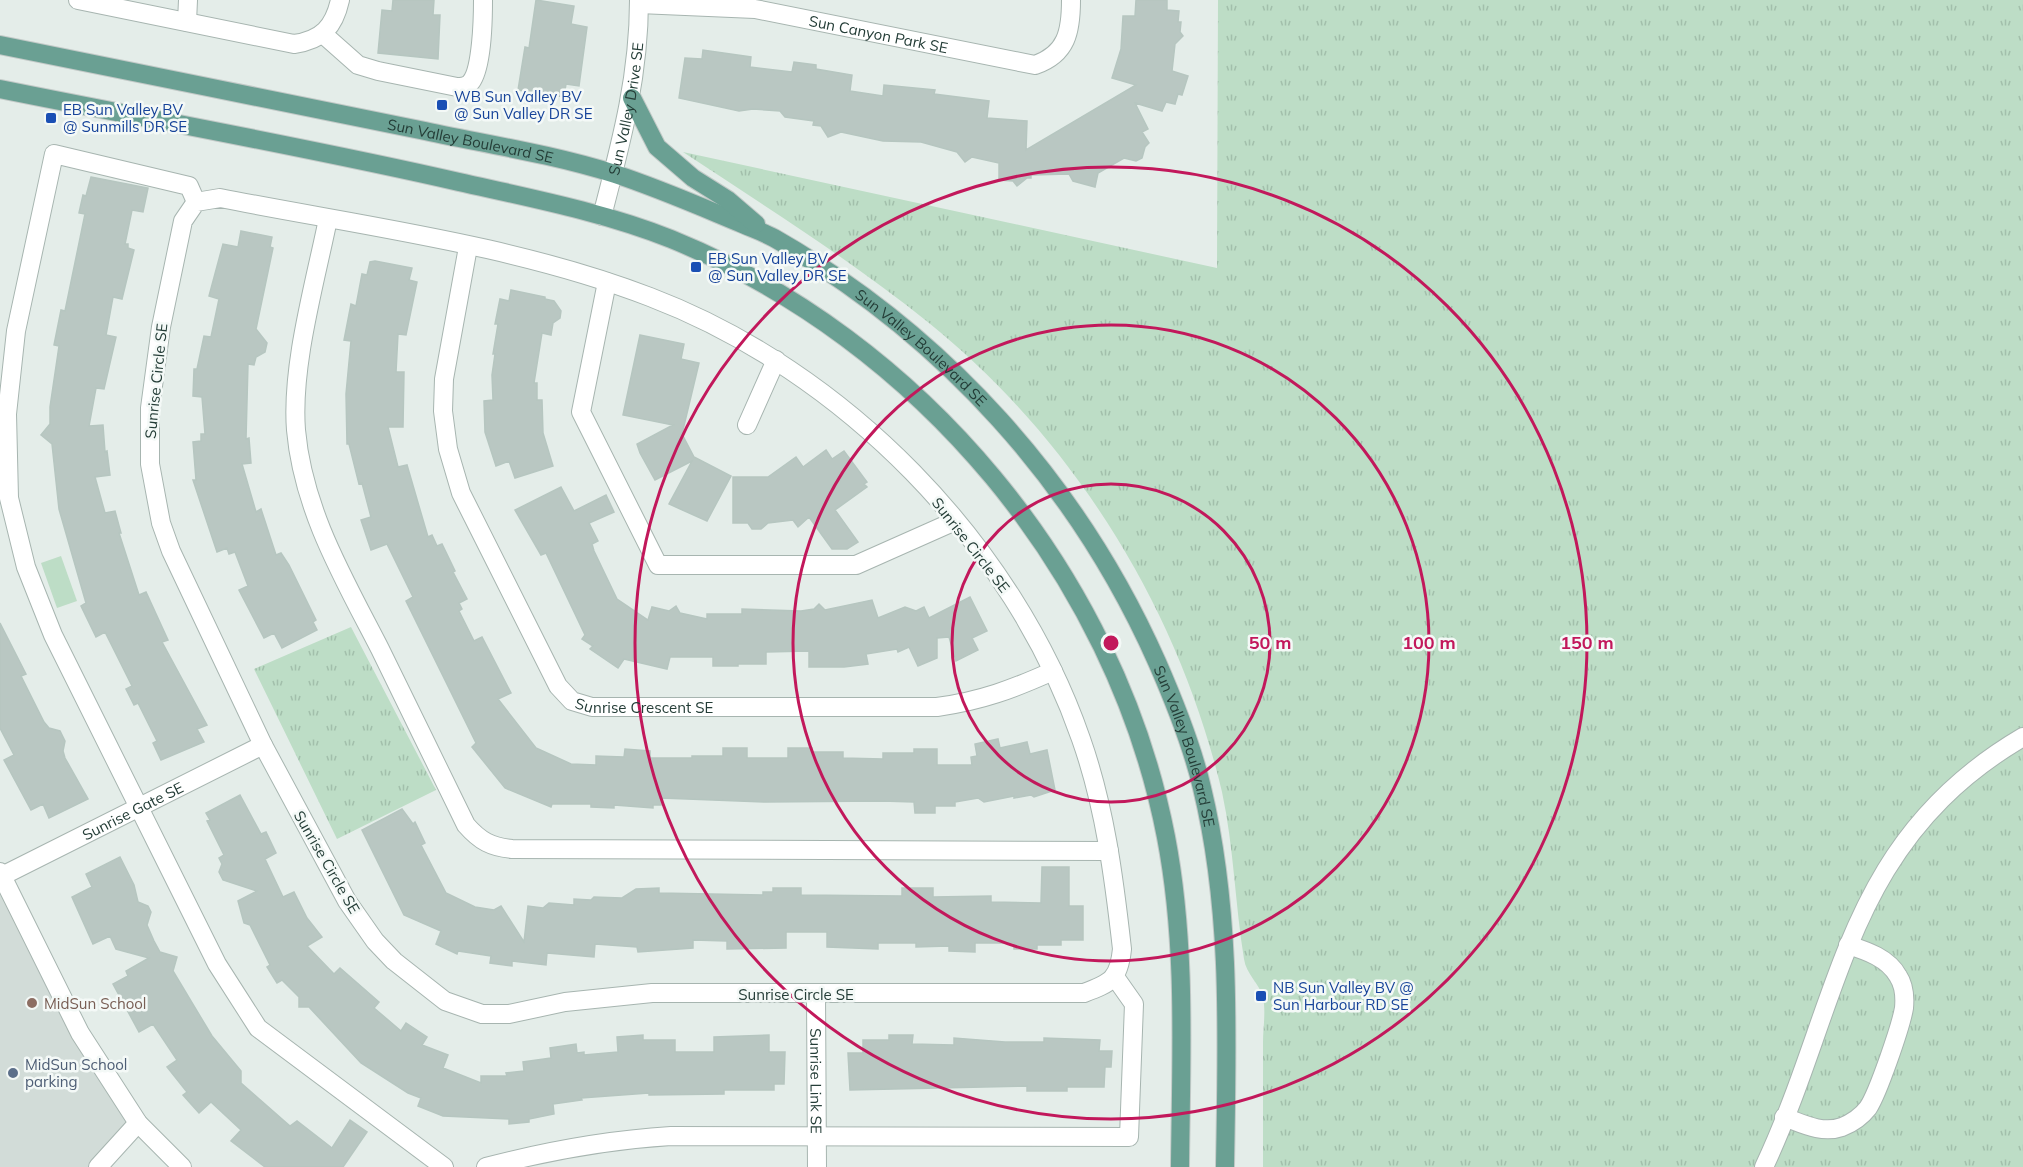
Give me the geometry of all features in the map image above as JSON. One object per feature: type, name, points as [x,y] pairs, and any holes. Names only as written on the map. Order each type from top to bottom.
[{"type":"main road","name":"Sun Valley Boulevard SE","points":[[0,45],[389,124],[613,174],[769,235],[842,279],[884,310],[994,412],[1059,490],[1119,585],[1142,629],[1186,733],[1202,784],[1212,838],[1227,979],[1225,1167]]},
{"type":"main road","points":[[0,89],[309,148],[602,216],[668,238],[711,257],[825,322],[904,386],[983,466],[1047,548],[1075,593],[1121,688],[1156,794],[1175,894],[1179,934],[1180,1167]]},
{"type":"main road","points":[[632,98],[657,147],[693,178],[728,200],[769,235]]},
{"type":"main road","points":[[1172,1167],[1180,1133]]},
{"type":"street","points":[[78,0],[294,44],[316,39],[323,34],[334,22],[340,0]]},
{"type":"street","points":[[187,22],[188,0]]},
{"type":"street","points":[[323,34],[358,64],[457,87],[465,86],[470,83],[476,68],[483,0]]},
{"type":"street","name":"Sun Canyon Park SE","points":[[639,2],[755,9],[1035,65],[1052,57],[1064,44],[1071,26],[1071,0]]},
{"type":"street","name":"Sun Valley Drive SE","points":[[602,216],[632,98],[639,2]]},
{"type":"street","points":[[196,202],[189,186],[54,154],[16,331],[7,414],[9,498],[26,567],[53,634],[217,964],[258,1028],[444,1167]]},
{"type":"street","name":"Sunrise Circle SE","points":[[220,198],[468,246],[522,257],[607,282],[694,316],[776,360],[816,388],[890,450],[955,521],[1009,592],[1053,671],[1085,750],[1109,851],[1122,949],[1120,966],[1115,977],[1104,986],[1084,993],[616,996],[565,1002],[509,1014],[482,1014],[445,1001],[394,962],[375,941],[347,901],[263,745],[171,551],[156,504],[150,464],[150,408],[161,327],[183,221],[196,202],[220,198]]},
{"type":"street","points":[[328,219],[296,396],[296,430],[303,476],[318,524],[340,571],[466,825],[477,838],[494,847],[512,849],[1109,851]]},
{"type":"street","name":"Sunrise Crescent SE","points":[[468,246],[444,379],[443,411],[448,449],[461,493],[558,687],[572,701],[592,707],[936,707],[973,702],[1008,692],[1053,671]]},
{"type":"street","points":[[607,282],[581,412],[658,565],[856,565],[955,521]]},
{"type":"street","points":[[747,425],[776,360]]},
{"type":"street","points":[[1764,1167],[1848,945],[1876,883],[1917,824],[1974,769],[2023,737]]},
{"type":"street","name":"Sunrise Gate SE","points":[[1,874],[263,745]]},
{"type":"street","points":[[1,874],[80,1033],[138,1123],[182,1167]]},
{"type":"street","points":[[1784,1117],[1816,1129],[1836,1129],[1858,1118],[1872,1098],[1901,1017],[1903,991],[1899,978],[1890,966],[1875,955],[1848,945]]},
{"type":"street","points":[[486,1167],[533,1154],[616,1139],[817,1136],[1129,1137],[1134,1004],[1115,977]]},
{"type":"street","name":"Sunrise Link SE","points":[[816,994],[817,1167]]},
{"type":"street","points":[[98,1167],[138,1123]]},
{"type":"shaded area","name":"MidSun School","points":[[0,872],[138,1123],[98,1167],[0,1167]]},
{"type":"green space","points":[[1218,0],[2023,0],[2023,1167],[1263,1167],[1264,1003],[1244,959],[1222,792],[1203,724],[1179,659],[1149,595],[1114,534],[1075,475],[1030,420],[982,370],[929,323],[869,277],[683,152],[1217,268]]},
{"type":"green space","points":[[61,556],[77,601],[57,608],[41,563]]},
{"type":"green space","points":[[351,627],[436,790],[337,839],[254,669]]},
{"type":"building","points":[[393,0],[434,0],[433,15],[440,15],[438,59],[378,53],[382,10],[392,11]]},
{"type":"building","points":[[536,0],[574,6],[571,24],[587,27],[579,86],[566,84],[564,97],[518,90],[525,47],[529,48]]},
{"type":"building","points":[[1136,0],[1167,0],[1167,10],[1179,11],[1178,22],[1181,22],[1180,32],[1183,36],[1175,44],[1172,71],[1188,76],[1182,95],[1178,94],[1175,104],[1166,102],[1162,111],[1135,103],[1148,129],[1142,132],[1149,143],[1145,147],[1142,158],[1136,161],[1124,158],[1098,173],[1095,187],[1073,181],[1069,174],[1031,175],[1031,178],[1027,178],[1017,186],[1013,181],[999,180],[999,163],[972,157],[965,162],[957,152],[921,142],[883,141],[841,132],[828,137],[821,126],[813,125],[814,121],[785,117],[780,111],[753,109],[739,111],[679,98],[685,58],[702,59],[703,50],[751,57],[750,67],[792,72],[794,62],[816,65],[816,69],[852,75],[850,91],[883,96],[884,85],[935,90],[934,94],[989,101],[987,118],[1027,121],[1026,150],[1136,85],[1112,78],[1121,49],[1123,16],[1135,16]]},
{"type":"building","points":[[91,177],[148,188],[143,212],[132,210],[125,244],[134,250],[122,299],[113,297],[106,335],[116,337],[104,389],[96,388],[89,426],[103,425],[110,475],[95,477],[105,513],[115,511],[121,533],[119,533],[139,595],[146,592],[168,640],[162,642],[207,725],[197,729],[204,742],[161,760],[153,743],[157,741],[138,703],[134,705],[126,689],[132,686],[105,632],[96,637],[81,606],[86,603],[59,509],[52,444],[41,435],[50,424],[50,407],[59,346],[54,345],[61,310],[65,311],[85,214],[79,213],[83,195],[86,196]]},
{"type":"building","points":[[241,231],[272,237],[270,247],[273,248],[256,329],[267,343],[265,352],[256,357],[254,365],[248,364],[246,439],[249,438],[251,463],[242,464],[256,512],[261,509],[276,555],[281,553],[289,565],[316,620],[313,622],[317,630],[282,648],[274,633],[264,638],[239,590],[248,586],[235,552],[229,554],[227,548],[217,552],[193,480],[196,480],[193,442],[201,441],[201,434],[205,434],[202,397],[193,396],[194,369],[197,369],[204,336],[211,337],[219,299],[209,296],[223,244],[238,247]]},
{"type":"building","points":[[370,262],[412,268],[409,280],[417,282],[406,335],[398,334],[396,372],[404,372],[403,427],[388,427],[398,467],[407,465],[428,537],[432,535],[437,546],[442,544],[455,571],[453,572],[467,599],[459,603],[462,609],[459,611],[474,641],[482,637],[511,693],[498,699],[536,748],[571,764],[596,765],[596,756],[624,757],[625,749],[650,751],[650,758],[692,758],[692,756],[723,756],[723,748],[747,748],[747,758],[788,758],[788,748],[812,748],[812,752],[843,752],[843,758],[883,759],[883,753],[914,753],[914,749],[937,749],[937,765],[972,765],[971,757],[977,756],[975,744],[998,739],[1000,748],[1027,742],[1030,754],[1047,750],[1055,790],[1034,797],[1031,795],[1014,798],[1014,796],[984,802],[978,798],[955,802],[955,806],[935,806],[935,813],[915,813],[914,802],[882,801],[765,802],[661,798],[661,805],[653,805],[653,808],[614,805],[614,808],[591,807],[591,804],[552,804],[551,807],[505,788],[472,747],[476,743],[406,601],[413,597],[387,544],[371,550],[361,520],[371,517],[362,483],[359,484],[349,444],[347,444],[346,394],[351,341],[344,340],[351,304],[356,306],[362,274],[367,275]]},
{"type":"building","points":[[511,290],[545,297],[545,299],[554,301],[561,311],[560,318],[553,323],[551,335],[542,333],[534,383],[537,383],[537,400],[542,400],[543,433],[553,466],[515,478],[509,461],[496,466],[485,432],[484,401],[493,400],[492,375],[495,354],[493,354],[498,324],[495,324],[500,299],[509,301]]},
{"type":"building","points":[[640,335],[684,344],[681,359],[699,363],[682,434],[694,457],[731,476],[707,521],[669,504],[692,461],[655,480],[640,453],[637,444],[673,425],[623,415]]},
{"type":"building","points":[[826,450],[832,459],[844,451],[867,482],[864,484],[867,487],[835,510],[858,542],[847,549],[832,549],[809,517],[798,527],[793,520],[768,523],[761,529],[752,529],[748,523],[733,523],[733,477],[768,477],[796,457],[803,467]]},
{"type":"building","points":[[561,487],[574,511],[606,495],[614,512],[589,523],[598,541],[592,544],[594,551],[617,599],[648,620],[652,607],[669,611],[676,606],[680,613],[707,619],[707,614],[742,614],[742,609],[801,611],[814,609],[819,604],[825,610],[872,600],[878,618],[905,607],[916,611],[924,607],[929,618],[970,597],[987,631],[972,638],[978,650],[956,661],[949,637],[937,638],[937,658],[918,666],[909,647],[898,652],[897,649],[866,654],[868,664],[844,667],[809,667],[809,651],[766,652],[766,664],[713,666],[713,657],[670,657],[667,669],[624,659],[618,668],[590,649],[593,646],[582,639],[585,635],[546,553],[541,555],[515,510]]},
{"type":"building","points":[[0,623],[26,674],[21,676],[44,722],[49,728],[60,731],[65,741],[63,751],[65,758],[88,799],[49,818],[43,804],[31,810],[4,760],[14,755],[0,728]]},
{"type":"building","points":[[240,795],[261,834],[266,832],[276,853],[265,859],[283,897],[294,892],[307,918],[322,937],[307,946],[334,974],[340,968],[379,1002],[374,1008],[401,1031],[406,1023],[427,1037],[422,1045],[448,1055],[443,1068],[481,1083],[481,1076],[507,1076],[506,1073],[524,1071],[523,1062],[551,1058],[550,1048],[576,1044],[577,1053],[584,1052],[584,1055],[618,1052],[617,1037],[643,1035],[643,1040],[675,1040],[675,1052],[714,1052],[714,1037],[769,1035],[769,1052],[785,1052],[784,1084],[774,1084],[774,1090],[724,1090],[724,1094],[649,1095],[649,1093],[581,1098],[582,1100],[553,1104],[554,1114],[529,1119],[529,1122],[509,1124],[509,1119],[443,1116],[418,1106],[421,1098],[408,1093],[361,1063],[309,1007],[299,1007],[299,997],[282,980],[277,983],[267,967],[270,965],[250,925],[244,923],[238,901],[257,891],[223,880],[219,872],[222,864],[219,858],[224,855],[207,821],[210,820],[206,813]]},
{"type":"building","points":[[402,809],[413,824],[415,822],[425,843],[421,845],[446,893],[475,907],[494,910],[501,906],[524,942],[528,906],[543,908],[549,903],[574,905],[574,899],[591,900],[594,897],[622,898],[636,889],[659,888],[659,893],[763,895],[763,892],[773,892],[773,888],[801,888],[801,895],[902,896],[902,888],[933,888],[933,897],[991,896],[991,902],[1041,903],[1042,867],[1069,867],[1069,906],[1083,906],[1083,940],[1061,940],[1061,945],[1037,945],[1037,949],[1014,949],[1014,943],[975,943],[975,952],[949,951],[949,946],[916,947],[916,943],[878,943],[878,949],[827,947],[827,932],[786,932],[786,948],[727,949],[727,941],[693,940],[693,948],[638,952],[637,947],[595,944],[594,957],[547,953],[546,965],[512,961],[512,966],[490,963],[491,956],[458,951],[457,954],[436,944],[441,931],[404,915],[362,830]]},
{"type":"building","points":[[120,857],[134,885],[138,902],[148,906],[151,912],[147,925],[154,941],[160,952],[177,957],[173,971],[212,1036],[241,1071],[241,1083],[290,1126],[297,1121],[332,1148],[350,1120],[367,1132],[343,1167],[265,1167],[231,1141],[241,1130],[211,1102],[199,1113],[183,1095],[187,1092],[167,1067],[177,1060],[153,1024],[139,1032],[113,984],[128,976],[126,971],[149,958],[116,949],[110,936],[93,944],[72,897],[92,887],[86,874]]},
{"type":"building","points":[[889,1035],[913,1035],[912,1044],[954,1045],[954,1038],[1005,1042],[1044,1042],[1044,1038],[1100,1040],[1099,1051],[1112,1051],[1111,1067],[1105,1067],[1104,1087],[1067,1087],[1067,1091],[1027,1091],[1027,1086],[850,1090],[848,1053],[863,1053],[863,1040],[889,1040]]},
{"type":"place","name":"WB Sun Valley BV @ Sun Valley DR SE","points":[[442,105]]},
{"type":"place","name":"EB Sun Valley BV @ Sunmills DR SE","points":[[51,118]]},
{"type":"place","name":"EB Sun Valley BV @ Sun Valley DR SE","points":[[696,267]]},
{"type":"place","name":"NB Sun Valley BV @ Sun Harbour RD SE","points":[[1261,996]]},
{"type":"place","name":"MidSun School","points":[[32,1003]]},
{"type":"place","name":"MidSun School parking","points":[[13,1073]]}]
